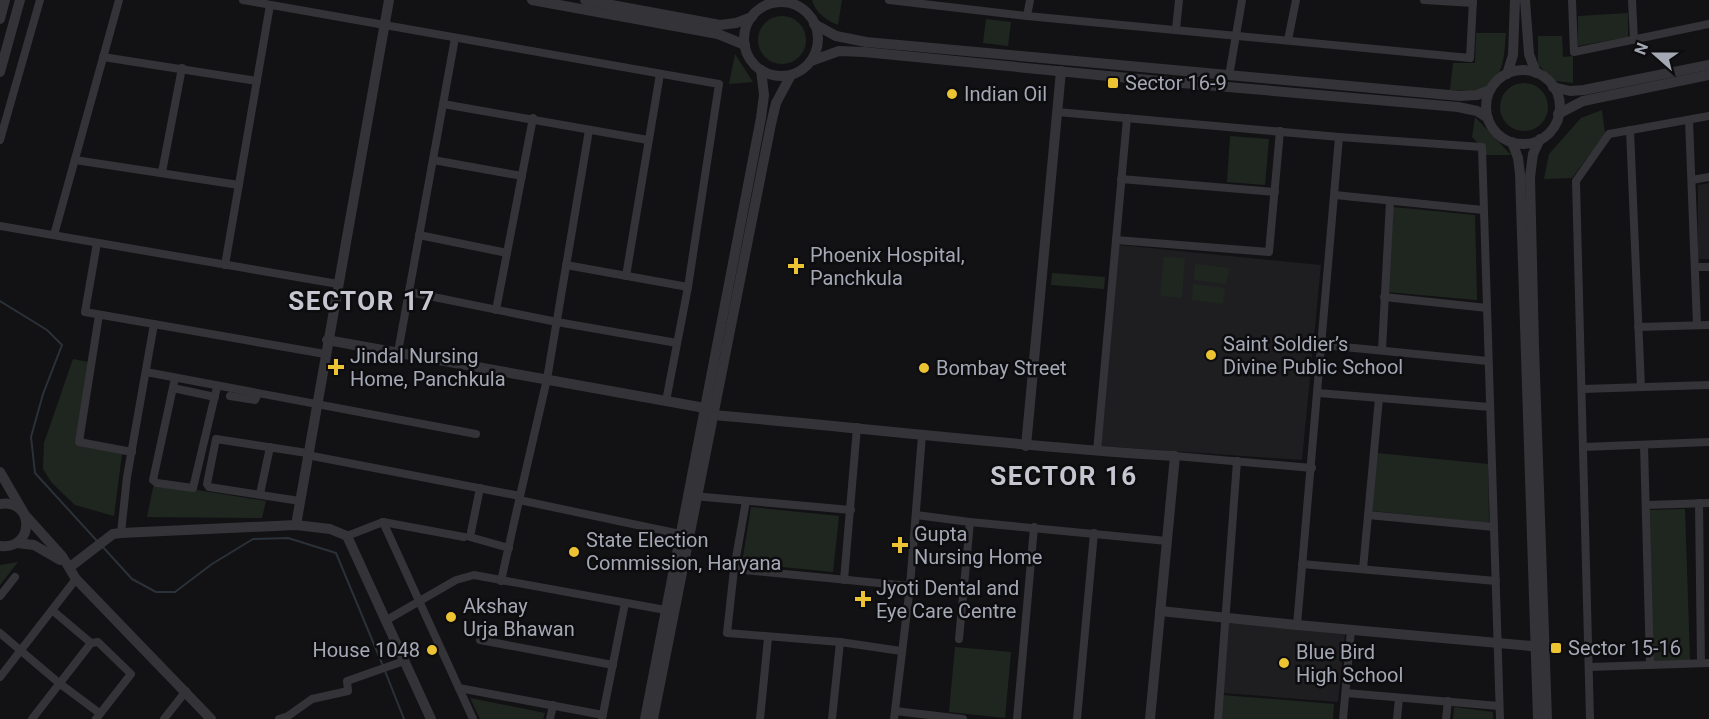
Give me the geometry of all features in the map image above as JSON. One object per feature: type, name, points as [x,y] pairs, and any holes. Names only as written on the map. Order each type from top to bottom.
[{"type":"street","points":[[0,19],[5,0]]},
{"type":"street","points":[[0,72],[20,0]]},
{"type":"street","points":[[0,140],[40,0]]},
{"type":"street","points":[[54,235],[119,0]]},
{"type":"street","points":[[243,0],[719,84],[688,286],[666,401]]},
{"type":"street","points":[[296,525],[389,0]]},
{"type":"street","points":[[532,0],[718,34],[745,45]]},
{"type":"street","points":[[585,0],[720,25],[736,23],[752,17]]},
{"type":"street","points":[[889,0],[972,5],[1027,16],[1470,58],[1473,2],[1424,0]]},
{"type":"street","points":[[1027,16],[1030,0]]},
{"type":"street","points":[[1176,29],[1179,0]]},
{"type":"street","points":[[1229,75],[1242,0]]},
{"type":"street","points":[[1288,40],[1296,0]]},
{"type":"street","points":[[1507,74],[1514,55],[1515,0]]},
{"type":"street","points":[[1525,0],[1529,54],[1536,73]]},
{"type":"street","points":[[1572,0],[1574,52],[1709,24]]},
{"type":"street","points":[[1632,0],[1634,40]]},
{"type":"street","points":[[767,3],[800,4],[814,24],[817,34],[817,46],[811,61],[791,75],[776,76],[761,70],[749,58],[745,45],[746,30],[752,17],[767,3]]},
{"type":"street","points":[[225,265],[270,5]]},
{"type":"street","points":[[814,24],[836,36],[866,42],[1460,96],[1477,95],[1490,90]]},
{"type":"street","points":[[398,352],[455,38]]},
{"type":"street","points":[[811,61],[839,51],[864,52],[1458,107],[1477,111],[1488,118]]},
{"type":"street","points":[[103,57],[257,81]]},
{"type":"street","points":[[1553,87],[1569,91],[1584,90],[1709,65]]},
{"type":"street","points":[[162,172],[182,68]]},
{"type":"street","points":[[645,719],[670,610],[709,412],[761,118],[764,95],[761,70]]},
{"type":"street","points":[[1538,719],[1540,647],[1530,177],[1533,154],[1540,139],[1552,128],[1558,114],[1559,101],[1549,81],[1536,73],[1522,70],[1507,74],[1496,81],[1490,90],[1486,103],[1488,118],[1498,134],[1512,142],[1525,144],[1540,139]]},
{"type":"street","points":[[1026,446],[1061,71]]},
{"type":"street","points":[[626,276],[660,74]]},
{"type":"street","points":[[709,412],[776,103],[791,75]]},
{"type":"street","points":[[1558,114],[1583,101],[1709,75]]},
{"type":"street","points":[[443,104],[648,140]]},
{"type":"street","points":[[1057,112],[1482,147],[1500,719]]},
{"type":"street","points":[[1590,719],[1576,181],[1609,134],[1709,116]]},
{"type":"street","points":[[496,310],[533,118]]},
{"type":"street","points":[[1097,451],[1127,118]]},
{"type":"street","points":[[1689,120],[1697,325]]},
{"type":"street","points":[[501,581],[547,379],[589,130]]},
{"type":"street","points":[[1630,130],[1641,387]]},
{"type":"street","points":[[1116,240],[1269,252],[1280,131]]},
{"type":"street","points":[[1297,625],[1323,345],[1339,137]]},
{"type":"street","points":[[1512,142],[1518,158],[1520,174],[1540,647],[1547,719]]},
{"type":"street","points":[[75,160],[239,185]]},
{"type":"street","points":[[433,160],[522,176]]},
{"type":"street","points":[[1692,180],[1709,177]]},
{"type":"street","points":[[1121,178],[1275,192]]},
{"type":"street","points":[[1335,195],[1484,210]]},
{"type":"street","points":[[1382,350],[1390,201]]},
{"type":"street","points":[[0,226],[338,284]]},
{"type":"street","points":[[419,236],[507,253]]},
{"type":"street","points":[[97,243],[85,312],[325,354]]},
{"type":"street","points":[[566,266],[688,286]]},
{"type":"street","points":[[1695,267],[1709,267]]},
{"type":"street","points":[[409,292],[676,343]]},
{"type":"street","points":[[1384,297],[1487,308]]},
{"type":"street","points":[[99,315],[79,442],[132,452]]},
{"type":"street","points":[[121,533],[154,324]]},
{"type":"street","points":[[1638,327],[1709,325]]},
{"type":"street","points":[[327,340],[666,401],[709,412],[1026,446],[1312,468]]},
{"type":"street","points":[[1323,345],[1488,361]]},
{"type":"street","points":[[146,372],[476,434]]},
{"type":"street","points":[[175,378],[153,480],[157,483],[193,488],[217,387]]},
{"type":"street","points":[[1582,389],[1709,385]]},
{"type":"street","points":[[173,388],[215,397]]},
{"type":"street","points":[[1318,393],[1490,407]]},
{"type":"street","points":[[230,396],[255,400],[258,394]]},
{"type":"street","points":[[1363,569],[1379,398]]},
{"type":"street","points":[[844,580],[857,427]]},
{"type":"street","points":[[922,435],[910,586],[894,715],[963,719]]},
{"type":"street","points":[[300,501],[208,486],[215,440],[218,438],[270,447],[480,488],[680,534]]},
{"type":"street","points":[[1584,447],[1709,442]]},
{"type":"street","points":[[1644,445],[1650,665]]},
{"type":"street","points":[[260,494],[270,447]]},
{"type":"street","points":[[1150,719],[1175,456]]},
{"type":"street","points":[[1218,719],[1237,461]]},
{"type":"street","points":[[0,472],[27,521],[25,533],[17,543]]},
{"type":"street","points":[[480,488],[470,537],[508,548]]},
{"type":"street","points":[[693,496],[851,510]]},
{"type":"street","points":[[653,719],[680,534],[693,496]]},
{"type":"street","points":[[746,501],[734,569],[727,633],[840,642],[901,651]]},
{"type":"street","points":[[1589,667],[1705,663],[1699,503]]},
{"type":"street","points":[[1646,505],[1709,503]]},
{"type":"street","points":[[0,504],[16,506],[25,515],[62,556],[76,579],[211,719]]},
{"type":"street","points":[[916,515],[1167,541]]},
{"type":"street","points":[[1368,515],[1494,527]]},
{"type":"street","points":[[346,536],[383,522],[464,537]]},
{"type":"street","points":[[383,522],[473,719]]},
{"type":"street","points":[[959,639],[970,522]]},
{"type":"street","points":[[70,567],[113,534],[296,525],[330,529],[346,536],[431,719]]},
{"type":"street","points":[[1017,719],[1034,527]]},
{"type":"street","points":[[1077,719],[1094,533]]},
{"type":"street","points":[[0,546],[17,543],[34,545],[70,567]]},
{"type":"street","points":[[1302,564],[1496,581]]},
{"type":"street","points":[[734,569],[910,586]]},
{"type":"street","points":[[385,621],[456,580],[474,576],[670,610]]},
{"type":"street","points":[[0,596],[15,577]]},
{"type":"street","points":[[0,677],[76,579]]},
{"type":"street","points":[[459,688],[553,705],[603,717],[625,603]]},
{"type":"street","points":[[52,610],[91,643]]},
{"type":"street","points":[[1160,611],[1540,647]]},
{"type":"street","points":[[1344,719],[1351,630]]},
{"type":"street","points":[[0,633],[59,683],[98,712],[98,716]]},
{"type":"street","points":[[760,719],[768,638]]},
{"type":"street","points":[[480,640],[613,665]]},
{"type":"street","points":[[32,719],[91,643],[99,642],[131,674],[98,716]]},
{"type":"street","points":[[832,719],[840,642]]},
{"type":"street","points":[[279,719],[288,716],[312,699],[348,691],[347,681],[404,662]]},
{"type":"street","points":[[164,719],[186,691]]},
{"type":"street","points":[[1346,693],[1499,705]]},
{"type":"street","points":[[1397,719],[1399,698]]},
{"type":"street","points":[[1446,719],[1448,701]]},
{"type":"street","points":[[550,719],[553,705]]},
{"type":"shaded area","points":[[812,0],[842,0],[838,25],[822,16]]},
{"type":"shaded area","points":[[1628,13],[1628,37],[1578,46],[1578,16]]},
{"type":"shaded area","points":[[777,16],[787,16],[799,23],[806,35],[806,45],[799,57],[787,64],[777,64],[762,53],[758,45],[758,35],[769,20]]},
{"type":"shaded area","points":[[986,19],[1011,22],[1008,46],[983,43]]},
{"type":"shaded area","points":[[1476,33],[1506,33],[1500,71],[1491,83],[1480,90],[1450,90],[1453,63],[1475,63]]},
{"type":"shaded area","points":[[1538,36],[1562,36],[1563,57],[1573,56],[1573,83],[1556,81],[1538,65]]},
{"type":"shaded area","points":[[735,54],[753,82],[729,84]]},
{"type":"shaded area","points":[[1519,83],[1529,83],[1541,90],[1548,102],[1548,112],[1541,124],[1529,131],[1519,131],[1504,120],[1500,112],[1500,102],[1511,87]]},
{"type":"shaded area","points":[[1602,110],[1605,134],[1572,178],[1544,179],[1549,154],[1581,118]]},
{"type":"shaded area","points":[[1475,117],[1511,155],[1485,155],[1483,148],[1472,137]]},
{"type":"shaded area","points":[[1230,136],[1269,139],[1265,185],[1227,182]]},
{"type":"shaded area","points":[[1709,183],[1709,259],[1698,259],[1698,185]]},
{"type":"shaded area","points":[[1393,207],[1475,215],[1477,300],[1386,292]]},
{"type":"shaded area","name":"Saint Soldier’s Divine Public School","points":[[1119,245],[1321,265],[1302,460],[1101,446]]},
{"type":"shaded area","points":[[1164,257],[1185,258],[1182,298],[1160,296]]},
{"type":"shaded area","points":[[1195,264],[1229,268],[1226,284],[1194,280]]},
{"type":"shaded area","points":[[1052,273],[1105,277],[1104,289],[1051,285]]},
{"type":"shaded area","points":[[1193,284],[1225,288],[1223,304],[1192,300]]},
{"type":"shaded area","points":[[73,359],[89,362],[75,445],[122,454],[114,516],[75,505],[52,483],[43,469],[44,443]]},
{"type":"shaded area","points":[[1377,453],[1488,464],[1489,523],[1372,511]]},
{"type":"shaded area","points":[[154,483],[266,501],[262,518],[147,517]]},
{"type":"shaded area","points":[[751,507],[839,516],[833,572],[742,563]]},
{"type":"shaded area","points":[[1685,509],[1690,660],[1652,661],[1648,510]]},
{"type":"shaded area","points":[[18,562],[0,585],[0,565]]},
{"type":"shaded area","name":"Blue Bird High School","points":[[1228,623],[1345,634],[1338,702],[1223,693]]},
{"type":"shaded area","points":[[955,647],[1011,652],[1005,718],[949,712]]},
{"type":"shaded area","points":[[1222,695],[1334,704],[1333,719],[1220,719]]},
{"type":"shaded area","points":[[470,698],[545,713],[543,719],[480,719]]},
{"type":"shaded area","points":[[1454,707],[1493,712],[1493,719],[1453,719]]},
{"type":"waterway","points":[[0,301],[47,330],[62,345],[43,394],[31,437],[35,473],[98,542]]},
{"type":"waterway","points":[[102,546],[132,579],[156,592],[175,592],[212,564],[253,539],[288,538],[336,553],[383,666]]},
{"type":"waterway","points":[[385,671],[404,719]]},
{"type":"place","name":"Sector 16-9","points":[[1113,83]]},
{"type":"place","name":"Indian Oil","points":[[952,94]]},
{"type":"place","name":"Phoenix Hospital, Panchkula","points":[[796,266]]},
{"type":"place","name":"Saint Soldier’s Divine Public School","points":[[1211,355]]},
{"type":"place","name":"Jindal Nursing Home, Panchkula","points":[[336,367]]},
{"type":"place","name":"Bombay Street","points":[[924,368]]},
{"type":"place","name":"Gupta Nursing Home","points":[[900,545]]},
{"type":"place","name":"State Election Commission, Haryana","points":[[574,552]]},
{"type":"place","name":"Jyoti Dental and Eye Care Centre","points":[[863,599]]},
{"type":"place","name":"Akshay Urja Bhawan","points":[[451,617]]},
{"type":"place","name":"Sector 15-16","points":[[1556,648]]},
{"type":"place","name":"House 1048","points":[[432,650]]},
{"type":"place","name":"Blue Bird High School","points":[[1284,663]]},
{"type":"district","name":"SECTOR 17","points":[[362,301]]},
{"type":"district","name":"SECTOR 16","points":[[1064,476]]}]
